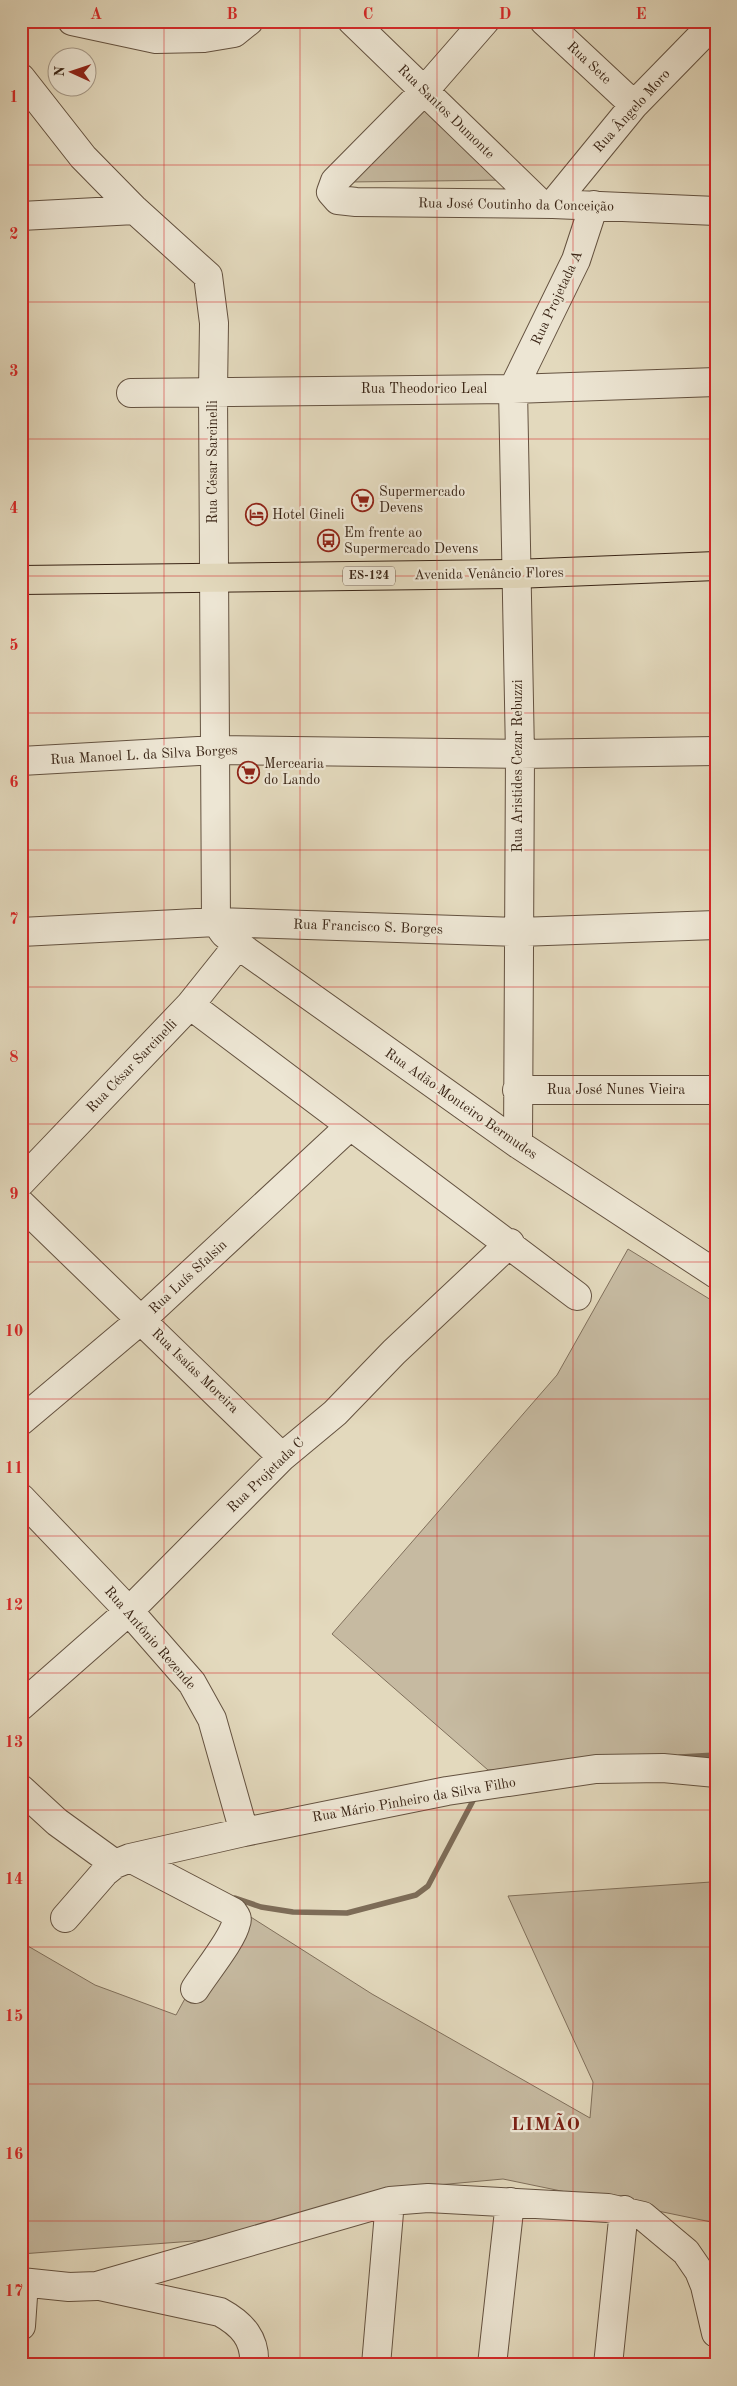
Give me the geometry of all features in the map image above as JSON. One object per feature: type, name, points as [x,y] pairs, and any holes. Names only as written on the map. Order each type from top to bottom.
[{"type":"main road","name":"Avenida Venâncio Flores","points":[[21,580],[516,574],[716,566]]},
{"type":"street","points":[[72,21],[156,39],[204,38],[234,33],[249,21]]},
{"type":"street","name":"Rua Santos Dumonte","points":[[352,21],[424,91],[547,204]]},
{"type":"street","points":[[424,91],[485,21]]},
{"type":"street","name":"Rua Sete","points":[[544,21],[634,105]]},
{"type":"street","name":"Rua Ângelo Moro","points":[[547,204],[634,105],[716,21]]},
{"type":"street","name":"Rua César Sarcinelli","points":[[21,78],[83,157],[135,210],[208,276],[214,323],[216,922]]},
{"type":"street","name":"Rua José Coutinho da Conceição","points":[[424,91],[335,181],[331,192],[338,200],[356,202],[594,205],[716,211]]},
{"type":"street","name":"Rua Projetada A","points":[[513,389],[576,260],[594,205]]},
{"type":"street","points":[[21,216],[135,210]]},
{"type":"street","name":"Rua Theodorico Leal","points":[[132,393],[513,389],[716,382]]},
{"type":"street","name":"Rua Aristides Cezar Rebuzzi","points":[[513,389],[520,754],[518,1144]]},
{"type":"street","name":"Rua Manoel L. da Silva Borges","points":[[21,761],[216,750],[520,754],[716,751]]},
{"type":"street","name":"Rua Francisco S. Borges","points":[[21,932],[216,922],[518,932],[716,925]]},
{"type":"street","name":"Rua Adão Monteiro Bermudes","points":[[216,922],[224,933],[238,945],[518,1144],[716,1274]]},
{"type":"street","name":"Rua César Sarcinelli","points":[[21,1182],[190,1005],[238,945]]},
{"type":"street","points":[[190,1005],[577,1296]]},
{"type":"street","name":"Rua José Nunes Vieira","points":[[517,1090],[716,1090]]},
{"type":"street","name":"Rua Luís Sfalsin","points":[[21,1421],[142,1319],[350,1126]]},
{"type":"street","name":"Rua Isaías Moreira","points":[[21,1204],[142,1319],[282,1457]]},
{"type":"street","name":"Rua Projetada C","points":[[21,1706],[129,1611],[282,1457],[335,1413],[394,1352],[510,1244]]},
{"type":"street","name":"Rua Antônio Rezende","points":[[21,1498],[129,1611],[192,1683],[212,1719],[244,1832]]},
{"type":"street","name":"Rua Mário Pinheiro da Silva Filho","points":[[123,1861],[244,1832],[447,1791],[596,1769],[663,1768],[716,1774]]},
{"type":"street","points":[[21,1789],[57,1822],[123,1861],[233,1912],[237,1917],[236,1924],[195,1989]]},
{"type":"street","points":[[65,1918],[123,1861]]},
{"type":"street","points":[[97,2286],[390,2201],[428,2198],[624,2210],[643,2216],[686,2252],[699,2271],[705,2286],[716,2333]]},
{"type":"street","points":[[376,2365],[390,2201]]},
{"type":"street","points":[[492,2365],[510,2202]]},
{"type":"street","points":[[608,2365],[624,2210]]},
{"type":"street","points":[[21,2326],[23,2282],[69,2287],[97,2286],[220,2312],[232,2318],[247,2331],[252,2342],[254,2365]]},
{"type":"shaded area","points":[[421,98],[508,180],[349,182]]},
{"type":"shaded area","points":[[628,1249],[716,1303],[716,1756],[488,1770],[332,1634],[557,1375]]},
{"type":"shaded area","points":[[716,1883],[716,2223],[503,2179],[383,2190],[220,2239],[21,2254],[21,1942],[95,1985],[176,2015],[235,1907],[372,1994],[590,2118],[593,2082],[508,1896]]},
{"type":"waterway","points":[[680,1757],[716,1755]]},
{"type":"waterway","points":[[235,1898],[261,1907],[293,1912],[347,1913],[416,1895],[428,1886],[476,1795]]},
{"type":"place","name":"Supermercado Devens","points":[[363,500]]},
{"type":"place","name":"Hotel Gineli","points":[[256,515]]},
{"type":"place","name":"Em frente ao Supermercado Devens","points":[[328,541]]},
{"type":"place","name":"Mercearia do Lando","points":[[248,772]]},
{"type":"district","name":"LIMÃO","points":[[546,2125]]}]
